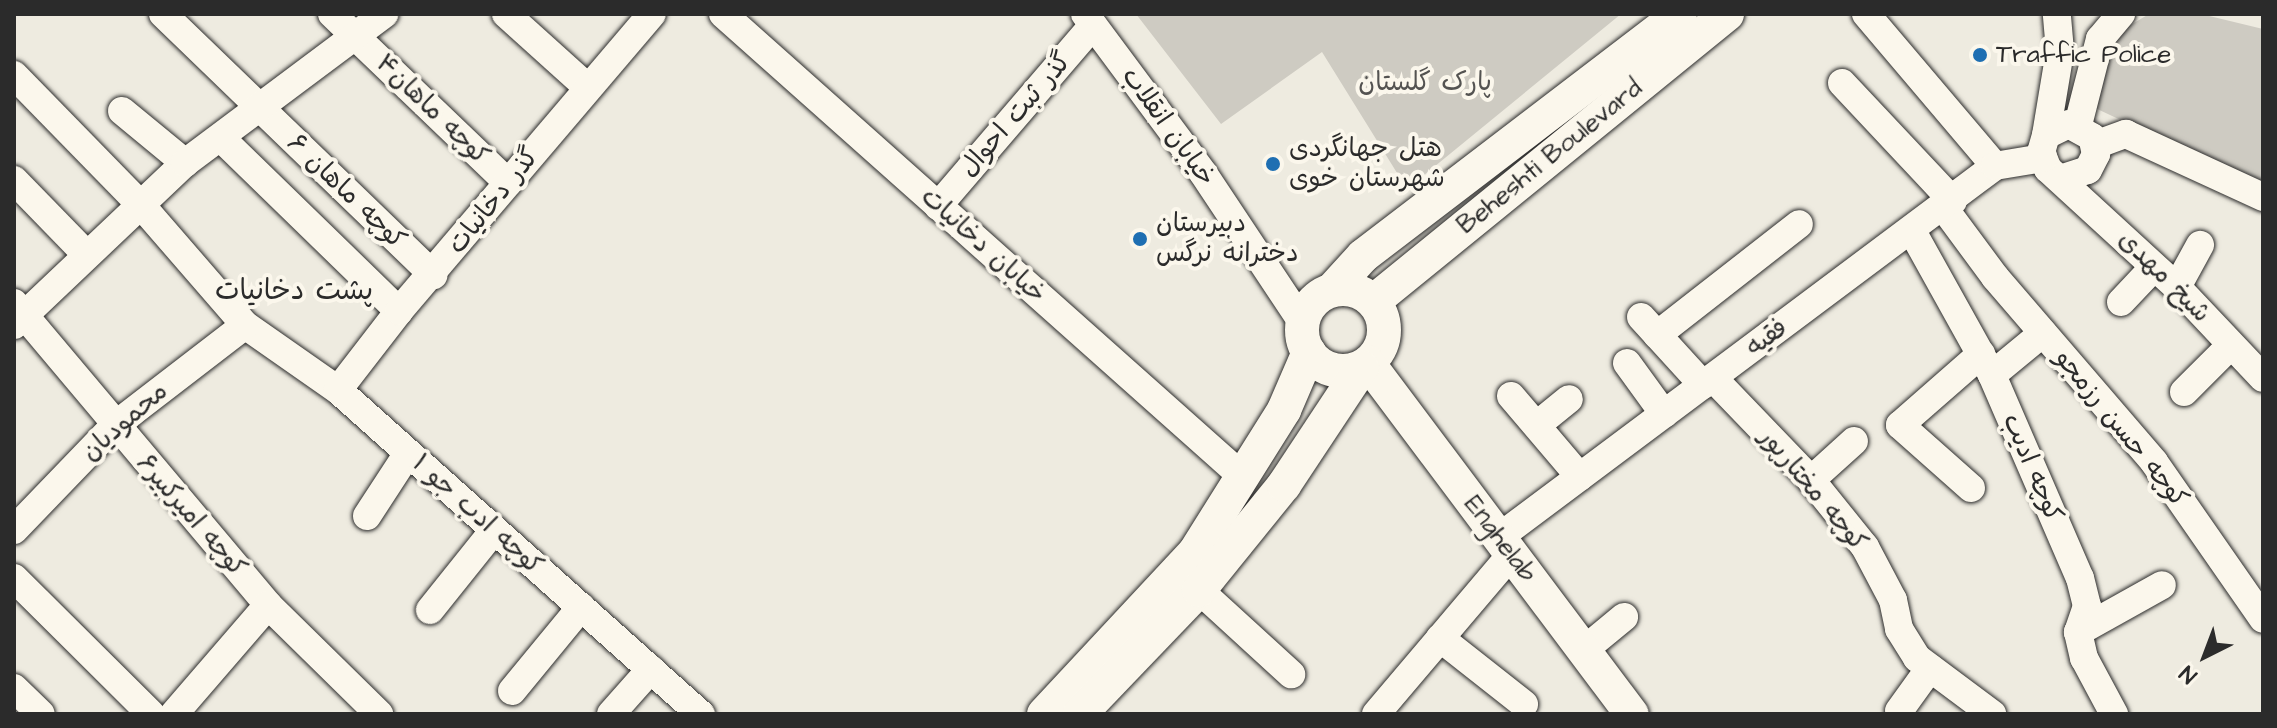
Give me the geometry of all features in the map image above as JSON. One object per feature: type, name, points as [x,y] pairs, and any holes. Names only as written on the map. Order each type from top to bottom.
[{"type":"main road","name":"Beheshti Boulevard","points":[[1332,290],[1363,256],[1680,14]]},
{"type":"main road","name":"Beheshti Boulevard","points":[[1374,301],[1727,14]]},
{"type":"main road","points":[[1044,714],[1195,552],[1284,410],[1306,337],[1312,302],[1332,290],[1355,290],[1374,301],[1382,313],[1383,341],[1320,433],[1199,590],[1080,714]]},
{"type":"main road","points":[[1306,337],[1339,371],[1365,365]]},
{"type":"main road","name":"Enghelab","points":[[1365,365],[1632,714]]},
{"type":"main road","points":[[1284,410],[1306,409],[1320,433]]},
{"type":"street","name":"کوچه ماهان ۶","points":[[163,14],[433,275]]},
{"type":"street","name":"کوچه ماهان۴","points":[[332,14],[508,183]]},
{"type":"street","points":[[18,315],[185,163],[357,38],[384,14]]},
{"type":"street","points":[[506,14],[587,87]]},
{"type":"street","name":"گذر دخانیات","points":[[338,390],[399,311],[433,275],[587,87],[652,14]]},
{"type":"street","name":"خیابان دخانیات","points":[[723,14],[1243,477]]},
{"type":"street","points":[[1866,14],[1995,166],[2044,146],[2060,125],[2087,135],[2126,134],[2263,197]]},
{"type":"street","points":[[2057,14],[2060,51],[2044,146],[2048,169],[2063,178],[2088,170],[2087,135],[2100,39],[2121,14]]},
{"type":"street","name":"گذر ثبت احوال","points":[[938,206],[1089,20]]},
{"type":"street","name":"خیابان انقلاب","points":[[1089,20],[1203,173],[1306,337]]},
{"type":"street","name":"کوچه ادب جو ۱","points":[[14,75],[141,205],[245,325],[338,390],[701,714]]},
{"type":"street","name":"کوچه حسن رزمجو","points":[[1842,83],[1948,204],[2122,443],[2263,619]]},
{"type":"street","points":[[122,111],[185,163]]},
{"type":"street","points":[[222,139],[399,311]]},
{"type":"street","name":"فقیه","points":[[1376,714],[1440,638],[1505,546],[1580,477],[1995,166]]},
{"type":"street","name":"شیخ مهدی","points":[[2063,178],[2177,287],[2263,378]]},
{"type":"street","points":[[14,180],[86,254]]},
{"type":"street","name":"کوچه مختارپور","points":[[1799,224],[1649,326],[1811,480],[1865,547],[1893,600],[1899,629],[1930,668],[1992,714]]},
{"type":"street","name":"کوچه ادیب","points":[[1912,231],[1986,365],[2080,578],[2087,606],[2078,632],[2084,658],[2114,714]]},
{"type":"street","points":[[2177,287],[2200,245]]},
{"type":"street","points":[[2121,302],[2154,267]]},
{"type":"street","name":"کوچه امیرکبیر۶","points":[[18,315],[268,605],[379,714]]},
{"type":"street","name":"محمودیان","points":[[14,530],[114,426],[245,325]]},
{"type":"street","points":[[1971,488],[1900,425],[1986,365],[2043,333]]},
{"type":"street","points":[[2184,392],[2231,345]]},
{"type":"street","points":[[1627,363],[1664,414]]},
{"type":"street","points":[[1511,396],[1580,477]]},
{"type":"street","points":[[1537,425],[1569,399]]},
{"type":"street","points":[[1811,480],[1854,441]]},
{"type":"street","points":[[367,516],[408,453]]},
{"type":"street","points":[[430,610],[494,530]]},
{"type":"street","points":[[14,578],[151,714]]},
{"type":"street","points":[[2078,632],[2162,585]]},
{"type":"street","points":[[1199,590],[1291,674]]},
{"type":"street","points":[[174,714],[268,605]]},
{"type":"street","points":[[512,691],[581,607]]},
{"type":"street","points":[[1584,650],[1624,617]]},
{"type":"street","points":[[1440,638],[1524,704]]},
{"type":"street","points":[[1899,711],[1930,668]]},
{"type":"street","points":[[611,714],[651,669]]},
{"type":"street","points":[[14,688],[41,714]]},
{"type":"green space","name":"پارک گلستان","points":[[1136,14],[1621,14],[1407,189],[1322,52],[1221,124]]},
{"type":"green space","points":[[2149,14],[2201,14],[2263,29],[2263,187],[2093,107],[2119,32]]},
{"type":"place","name":"Traffic Police","points":[[1980,55]]},
{"type":"place","name":"هتل جهانگردی شهرستان خوی","points":[[1273,164]]},
{"type":"place","name":"دبیرستان دخترانه نرگس","points":[[1140,239]]},
{"type":"district","name":"پشت دخانیات","points":[[294,291]]}]
